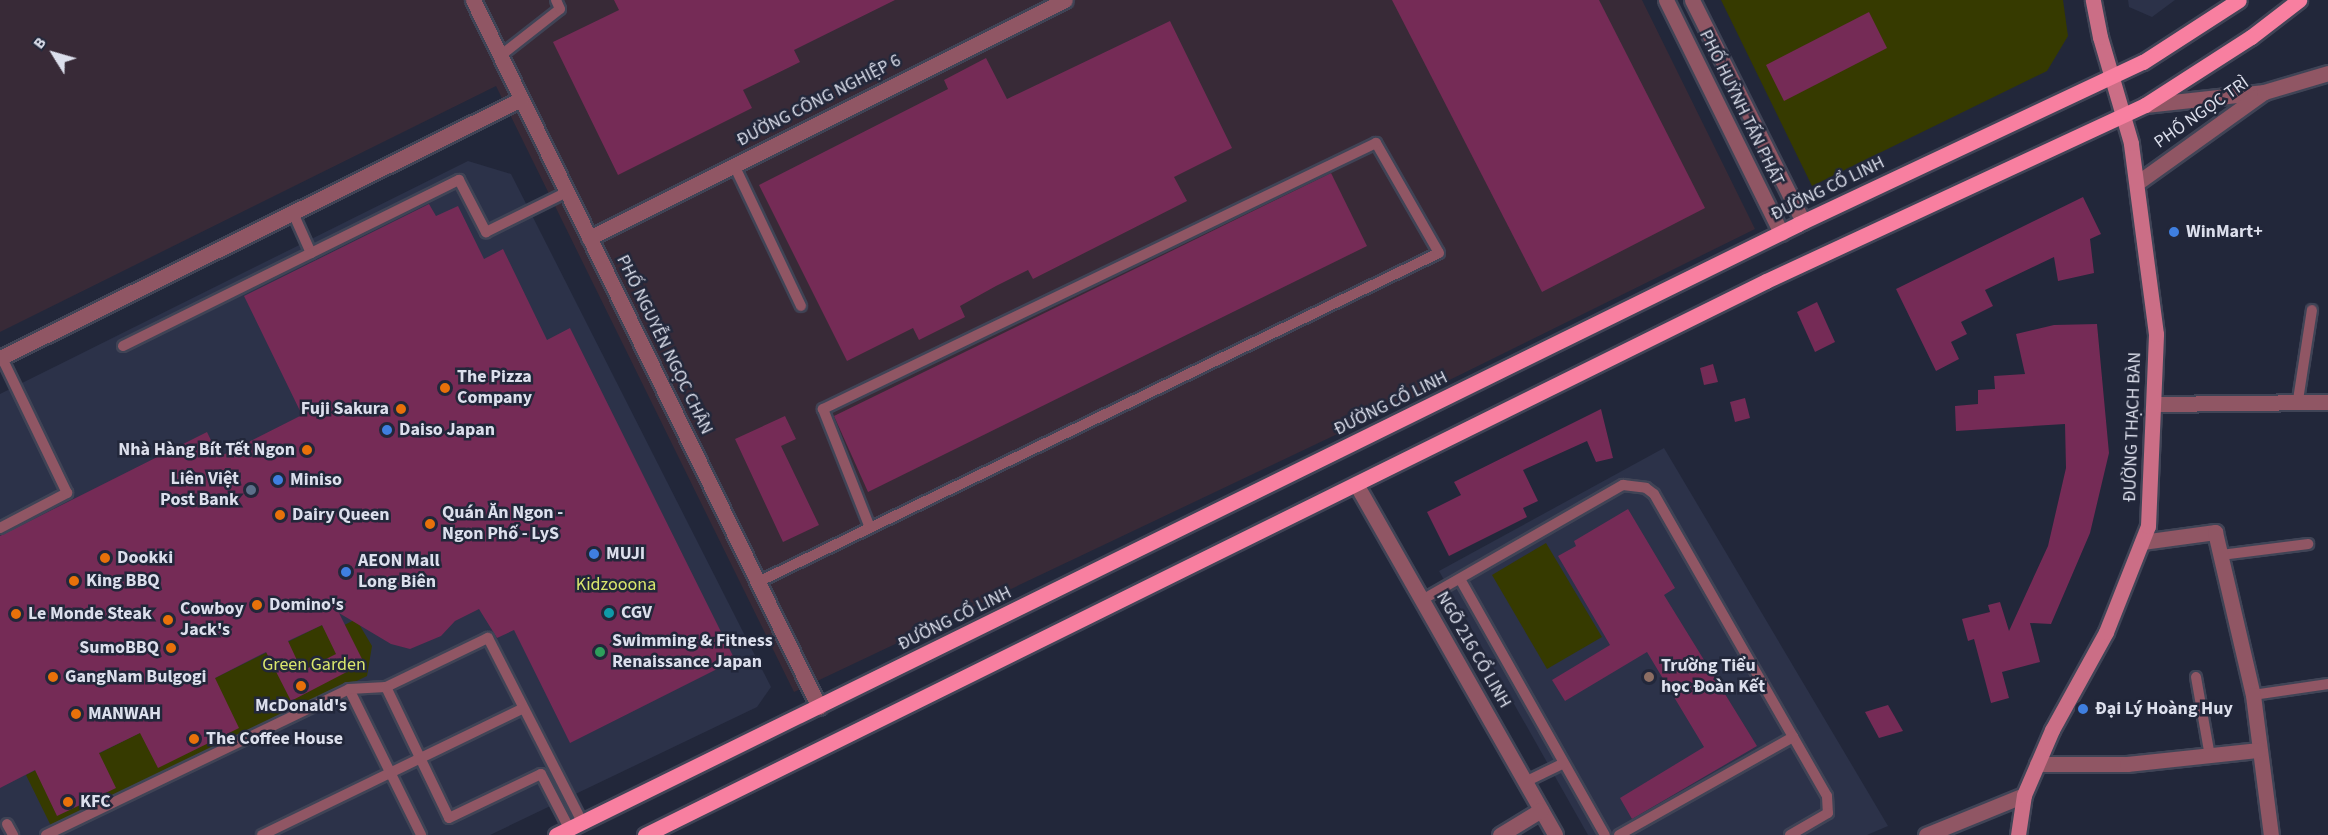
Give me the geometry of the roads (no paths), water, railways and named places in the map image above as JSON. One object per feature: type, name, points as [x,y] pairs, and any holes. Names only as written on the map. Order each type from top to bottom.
[{"type":"main road","name":"ĐƯỜNG THẠCH BÀN","points":[[2018,835],[2024,795],[2037,764],[2106,632],[2148,526],[2156,404],[2156,334],[2137,183],[2124,115],[2100,37],[2093,0]]},
{"type":"main road","name":"ĐƯỜNG CỔ LINH","points":[[569,828],[1803,222],[2113,75],[2179,41],[2239,0]]},
{"type":"main road","points":[[645,835],[1797,266],[2145,105],[2251,37],[2299,0]]},
{"type":"street","name":"PHỐ NGUYỄN NGỌC CHÂN","points":[[473,0],[819,707]]},
{"type":"street","name":"ĐƯỜNG CÔNG NGHIỆP 6","points":[[589,238],[1065,0]]},
{"type":"street","name":"PHỐ HUỲNH TẤN PHÁT","points":[[1666,0],[1781,233]]},
{"type":"street","name":"PHỐ HUỲNH TẤN PHÁT","points":[[1692,0],[1803,222]]},
{"type":"street","name":"PHỐ NGỌC TRÌ","points":[[2137,183],[2264,92],[2328,73]]},
{"type":"street","points":[[2145,105],[2264,92]]},
{"type":"street","points":[[1,358],[521,99]]},
{"type":"street","points":[[2156,404],[2298,400],[2328,402]]},
{"type":"street","name":"NGÕ 216 CỔ LINH","points":[[1356,484],[1555,835]]},
{"type":"street","points":[[2142,542],[2215,532],[2253,695],[2271,835]]},
{"type":"street","points":[[2037,764],[2127,765],[2259,750]]},
{"type":"street","points":[[1926,835],[2024,795]]},
{"type":"street","points":[[1500,835],[1541,810]]},
{"type":"lane","points":[[500,56],[560,9],[555,0]]},
{"type":"lane","points":[[758,582],[869,525],[1439,253],[1376,143],[823,409],[869,525]]},
{"type":"lane","points":[[734,165],[801,306]]},
{"type":"lane","points":[[123,346],[459,180],[486,232],[567,192]]},
{"type":"lane","points":[[293,213],[311,253]]},
{"type":"lane","points":[[2298,400],[2312,310]]},
{"type":"lane","points":[[0,528],[67,493],[1,358]]},
{"type":"lane","points":[[1422,600],[1623,485],[1646,489],[1654,494],[1830,804],[1821,819],[1790,835]]},
{"type":"lane","points":[[2221,555],[2308,544]]},
{"type":"lane","points":[[1460,579],[1605,835]]},
{"type":"lane","points":[[46,835],[349,689],[386,687],[488,638],[553,768],[569,828]]},
{"type":"lane","points":[[2196,677],[2210,756]]},
{"type":"lane","points":[[2253,695],[2328,684]]},
{"type":"lane","points":[[386,687],[450,818],[541,774],[569,828]]},
{"type":"lane","points":[[349,689],[421,835]]},
{"type":"lane","points":[[262,835],[523,708]]},
{"type":"lane","points":[[1619,835],[1793,737]]},
{"type":"lane","points":[[1525,782],[1564,763]]},
{"type":"lane","points":[[2,824],[13,835]]},
{"type":"place","name":"WinMart+","points":[[2174,232]]},
{"type":"place","name":"The Pizza Company","points":[[445,388]]},
{"type":"place","name":"Fuji Sakura","points":[[401,409]]},
{"type":"place","name":"Daiso Japan","points":[[387,430]]},
{"type":"place","name":"Nhà Hàng Bít Tết Ngon","points":[[307,450]]},
{"type":"place","name":"Miniso","points":[[278,480]]},
{"type":"place","name":"Liên Việt Post Bank","points":[[251,490]]},
{"type":"place","name":"Dairy Queen","points":[[280,515]]},
{"type":"place","name":"Quán Ăn Ngon - Ngon Phố - LyS","points":[[430,524]]},
{"type":"place","name":"MUJI","points":[[594,554]]},
{"type":"place","name":"Dookki","points":[[105,558]]},
{"type":"place","name":"AEON Mall Long Biên","points":[[346,572]]},
{"type":"place","name":"King BBQ","points":[[74,581]]},
{"type":"place","name":"Domino's","points":[[257,605]]},
{"type":"place","name":"CGV","points":[[609,613]]},
{"type":"place","name":"Le Monde Steak","points":[[16,614]]},
{"type":"place","name":"Cowboy Jack's","points":[[168,620]]},
{"type":"place","name":"SumoBBQ","points":[[171,648]]},
{"type":"place","name":"Swimming & Fitness Renaissance Japan","points":[[600,652]]},
{"type":"place","name":"GangNam Bulgogi","points":[[53,677]]},
{"type":"place","name":"Trường Tiểu học Đoàn Kết","points":[[1649,677]]},
{"type":"place","name":"McDonald's","points":[[301,686]]},
{"type":"place","name":"Đại Lý Hoàng Huy","points":[[2083,709]]},
{"type":"place","name":"MANWAH","points":[[76,714]]},
{"type":"place","name":"The Coffee House","points":[[194,739]]},
{"type":"place","name":"KFC","points":[[68,802]]},
{"type":"park label","name":"Kidzooona","points":[[616,585]]},
{"type":"park label","name":"Green Garden","points":[[314,665]]}]
